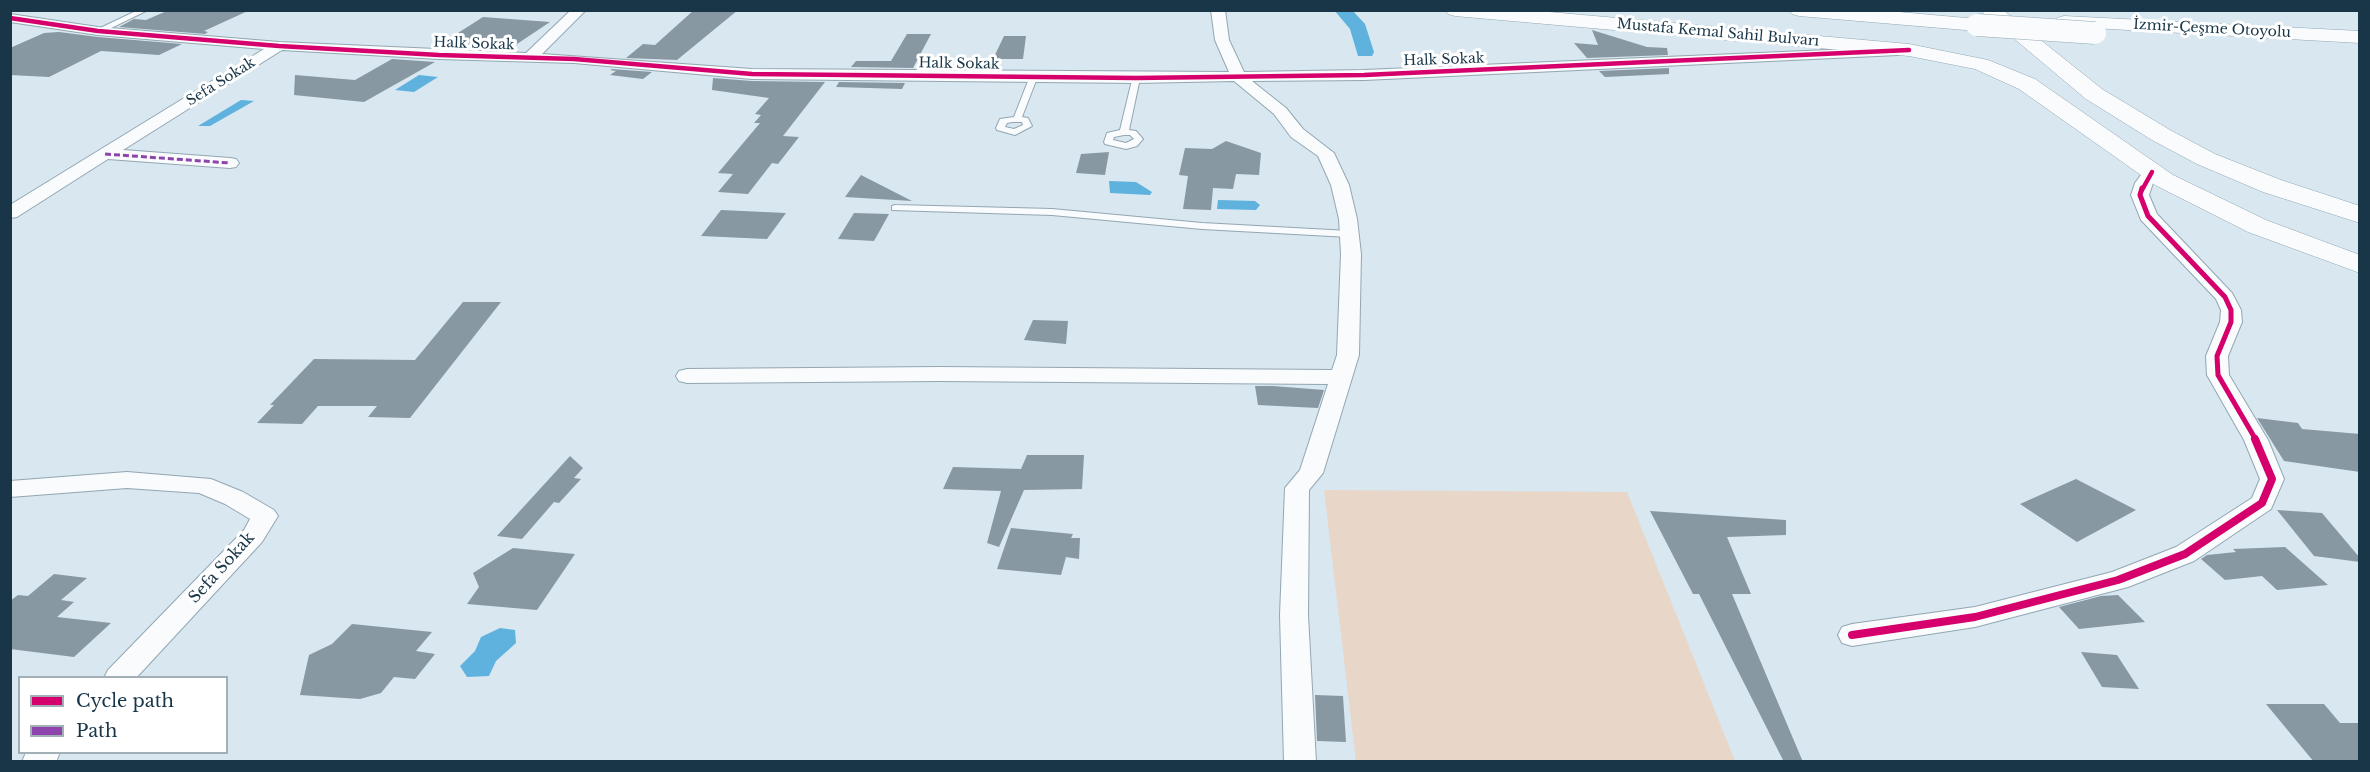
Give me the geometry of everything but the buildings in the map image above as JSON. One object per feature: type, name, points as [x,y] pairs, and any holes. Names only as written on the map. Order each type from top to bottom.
[{"type":"highway","points":[[1800,10],[1978,17],[2094,94],[2161,135],[2206,159],[2272,186],[2360,216]]},
{"type":"highway","points":[[1875,10],[1978,17],[2095,33],[2360,57]]},
{"type":"highway","points":[[2019,10],[2151,111],[2183,129],[2267,168],[2360,200]]},
{"type":"highway","name":"İzmir-Çeşme Otoyolu","points":[[1978,17],[2360,37]]},
{"type":"main road","name":"Mustafa Kemal Sahil Bulvarı","points":[[1455,10],[1909,50],[1959,59],[2011,75],[2152,172],[2257,226],[2360,265]]},
{"type":"street","points":[[530,57],[579,10]]},
{"type":"street","points":[[1218,10],[1222,40],[1239,78],[1280,111],[1297,133],[1325,153],[1340,185],[1349,234],[1351,254],[1348,355],[1311,473],[1297,489],[1294,615],[1300,762]]},
{"type":"street","name":"Halk Sokak","points":[[10,18],[98,32],[279,46],[439,55],[530,57],[752,74],[1239,78],[1546,68],[1909,50]]},
{"type":"street","name":"Sefa Sokak","points":[[10,213],[279,46]]},
{"type":"street","points":[[105,154],[230,163]]},
{"type":"street","points":[[1852,635],[1975,616],[2118,580],[2185,554],[2262,504],[2272,479],[2256,440],[2218,375],[2217,356],[2231,322],[2231,310],[2225,297],[2148,216],[2140,195],[2144,183],[2152,172]]},
{"type":"street","points":[[687,376],[939,374],[1342,377]]},
{"type":"street","name":"Sefa Sokak","points":[[10,489],[127,480],[202,485],[234,498],[265,516],[253,536],[120,676]]},
{"type":"lane","points":[[98,32],[145,10]]},
{"type":"lane","points":[[1017,119],[1034,78]]},
{"type":"lane","points":[[1124,132],[1136,78]]},
{"type":"lane","points":[[895,208],[1052,212],[1202,226],[1349,234]]},
{"type":"shaded area","points":[[1324,490],[1627,492],[1735,761],[1356,761]]},
{"type":"water","points":[[419,75],[438,77],[414,92],[395,90]]},
{"type":"water","points":[[241,100],[254,101],[210,126],[198,126]]},
{"type":"water","points":[[1109,181],[1136,182],[1152,192],[1150,195],[1110,193]]},
{"type":"water","points":[[1218,200],[1255,201],[1260,205],[1256,210],[1217,209]]},
{"type":"water","points":[[500,628],[515,630],[516,643],[496,661],[489,676],[467,677],[460,666],[475,651],[481,637]]},
{"type":"waterway","points":[[1342,10],[1359,28],[1365,52]]},
{"type":"marked path","points":[[105,154],[230,163]]},
{"type":"cycle path","points":[[10,18],[98,31],[279,46],[439,55],[574,59],[752,74],[1136,78],[1364,75],[1909,50]]},
{"type":"cycle path","points":[[1852,635],[1975,617],[2118,580],[2185,554],[2262,503],[2272,479],[2256,440],[2218,375],[2217,356],[2231,322],[2231,310],[2225,297],[2148,216],[2140,195],[2144,183],[2152,172]]}]
